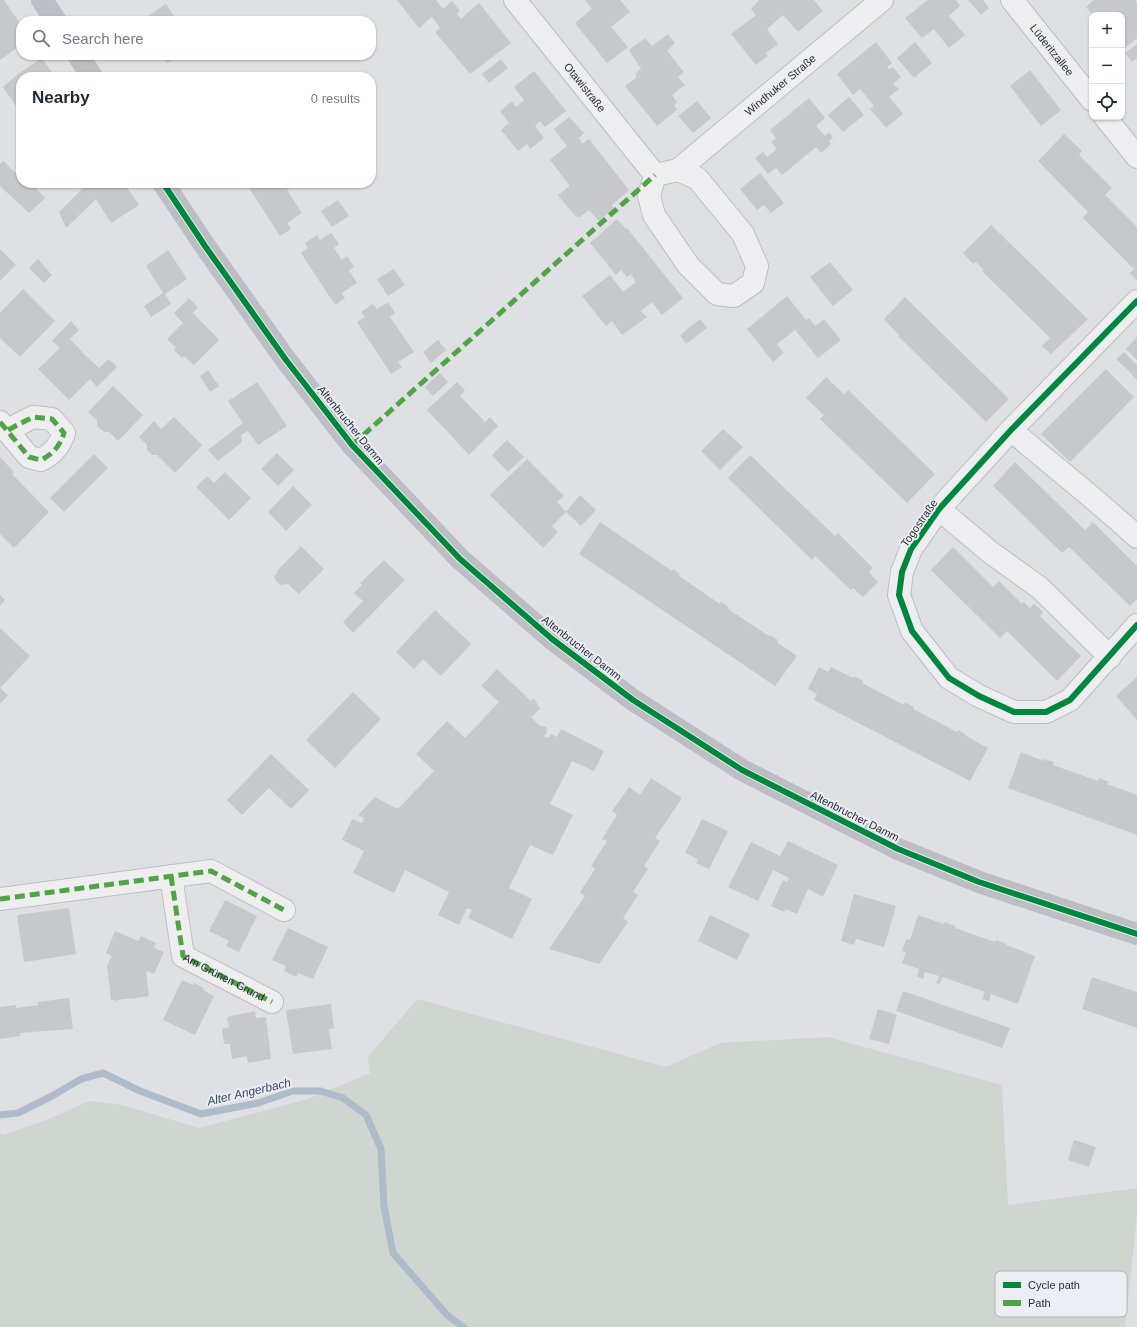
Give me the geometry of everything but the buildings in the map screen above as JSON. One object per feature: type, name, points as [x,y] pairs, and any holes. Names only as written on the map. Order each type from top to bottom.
[{"type":"main road","points":[[42,0],[53,16]]},
{"type":"main road","points":[[81,60],[89,72]]},
{"type":"main road","name":"Altenbrucher Damm","points":[[166,188],[205,246],[286,360],[352,444],[460,559],[552,639],[633,700],[742,770],[877,838],[978,882],[1137,934]]},
{"type":"street","name":"Otawistraße","points":[[515,0],[655,175]]},
{"type":"street","name":"Windhuker Straße","points":[[655,175],[678,170],[882,0]]},
{"type":"street","name":"Lüderitzallee","points":[[1012,0],[1089,96]]},
{"type":"street","points":[[1107,120],[1137,157]]},
{"type":"street","points":[[655,175],[649,196],[654,215],[688,265],[717,294],[734,296],[753,283],[758,266],[743,234],[697,178],[678,170]]},
{"type":"street","name":"Togostraße","points":[[1137,301],[1011,430],[939,509],[911,549],[902,572],[899,596],[912,631],[949,678],[979,696],[1014,712],[1046,712],[1070,700],[1137,625]]},
{"type":"street","points":[[1011,430],[1072,483],[1107,509],[1137,538]]},
{"type":"street","name":"Togostraße","points":[[939,509],[990,552],[1040,588],[1110,657]]},
{"type":"street","points":[[0,899],[211,871],[284,910]]},
{"type":"street","name":"Am Grünen Grund","points":[[171,876],[183,956],[272,1002]]},
{"type":"shaded area","points":[[417,999],[666,1067],[720,1043],[828,1037],[1002,1085],[1008,1205],[1137,1188],[1137,1215],[1127,1308],[1127,1271],[995,1271],[995,1317],[1126,1317],[1125,1327],[0,1327],[0,1134],[4,1135],[51,1118],[89,1101],[122,1105],[199,1128],[308,1099],[370,1073],[368,1057]]},
{"type":"waterway","name":"Alter Angerbach","points":[[0,1115],[18,1113],[81,1079],[103,1073],[140,1091],[201,1114],[258,1103],[293,1091],[321,1091],[343,1098],[366,1115],[381,1149],[384,1206],[393,1253],[447,1315],[463,1327]]},
{"type":"marked path","points":[[352,445],[655,175]]},
{"type":"marked path","points":[[0,422],[29,457],[41,460],[56,449],[64,433],[52,419],[33,417],[6,431]]},
{"type":"marked path","points":[[0,899],[211,871],[284,910]]},
{"type":"marked path","points":[[171,876],[183,956],[272,1002]]},
{"type":"cycle path","points":[[166,188],[205,246],[286,360],[352,445],[460,559],[552,639],[633,700],[742,770],[898,849],[979,882],[1137,934]]},
{"type":"cycle path","points":[[1137,301],[1011,430],[939,509],[911,549],[902,572],[899,595],[912,631],[949,678],[979,696],[1014,712],[1046,712],[1070,700],[1137,625]]}]
